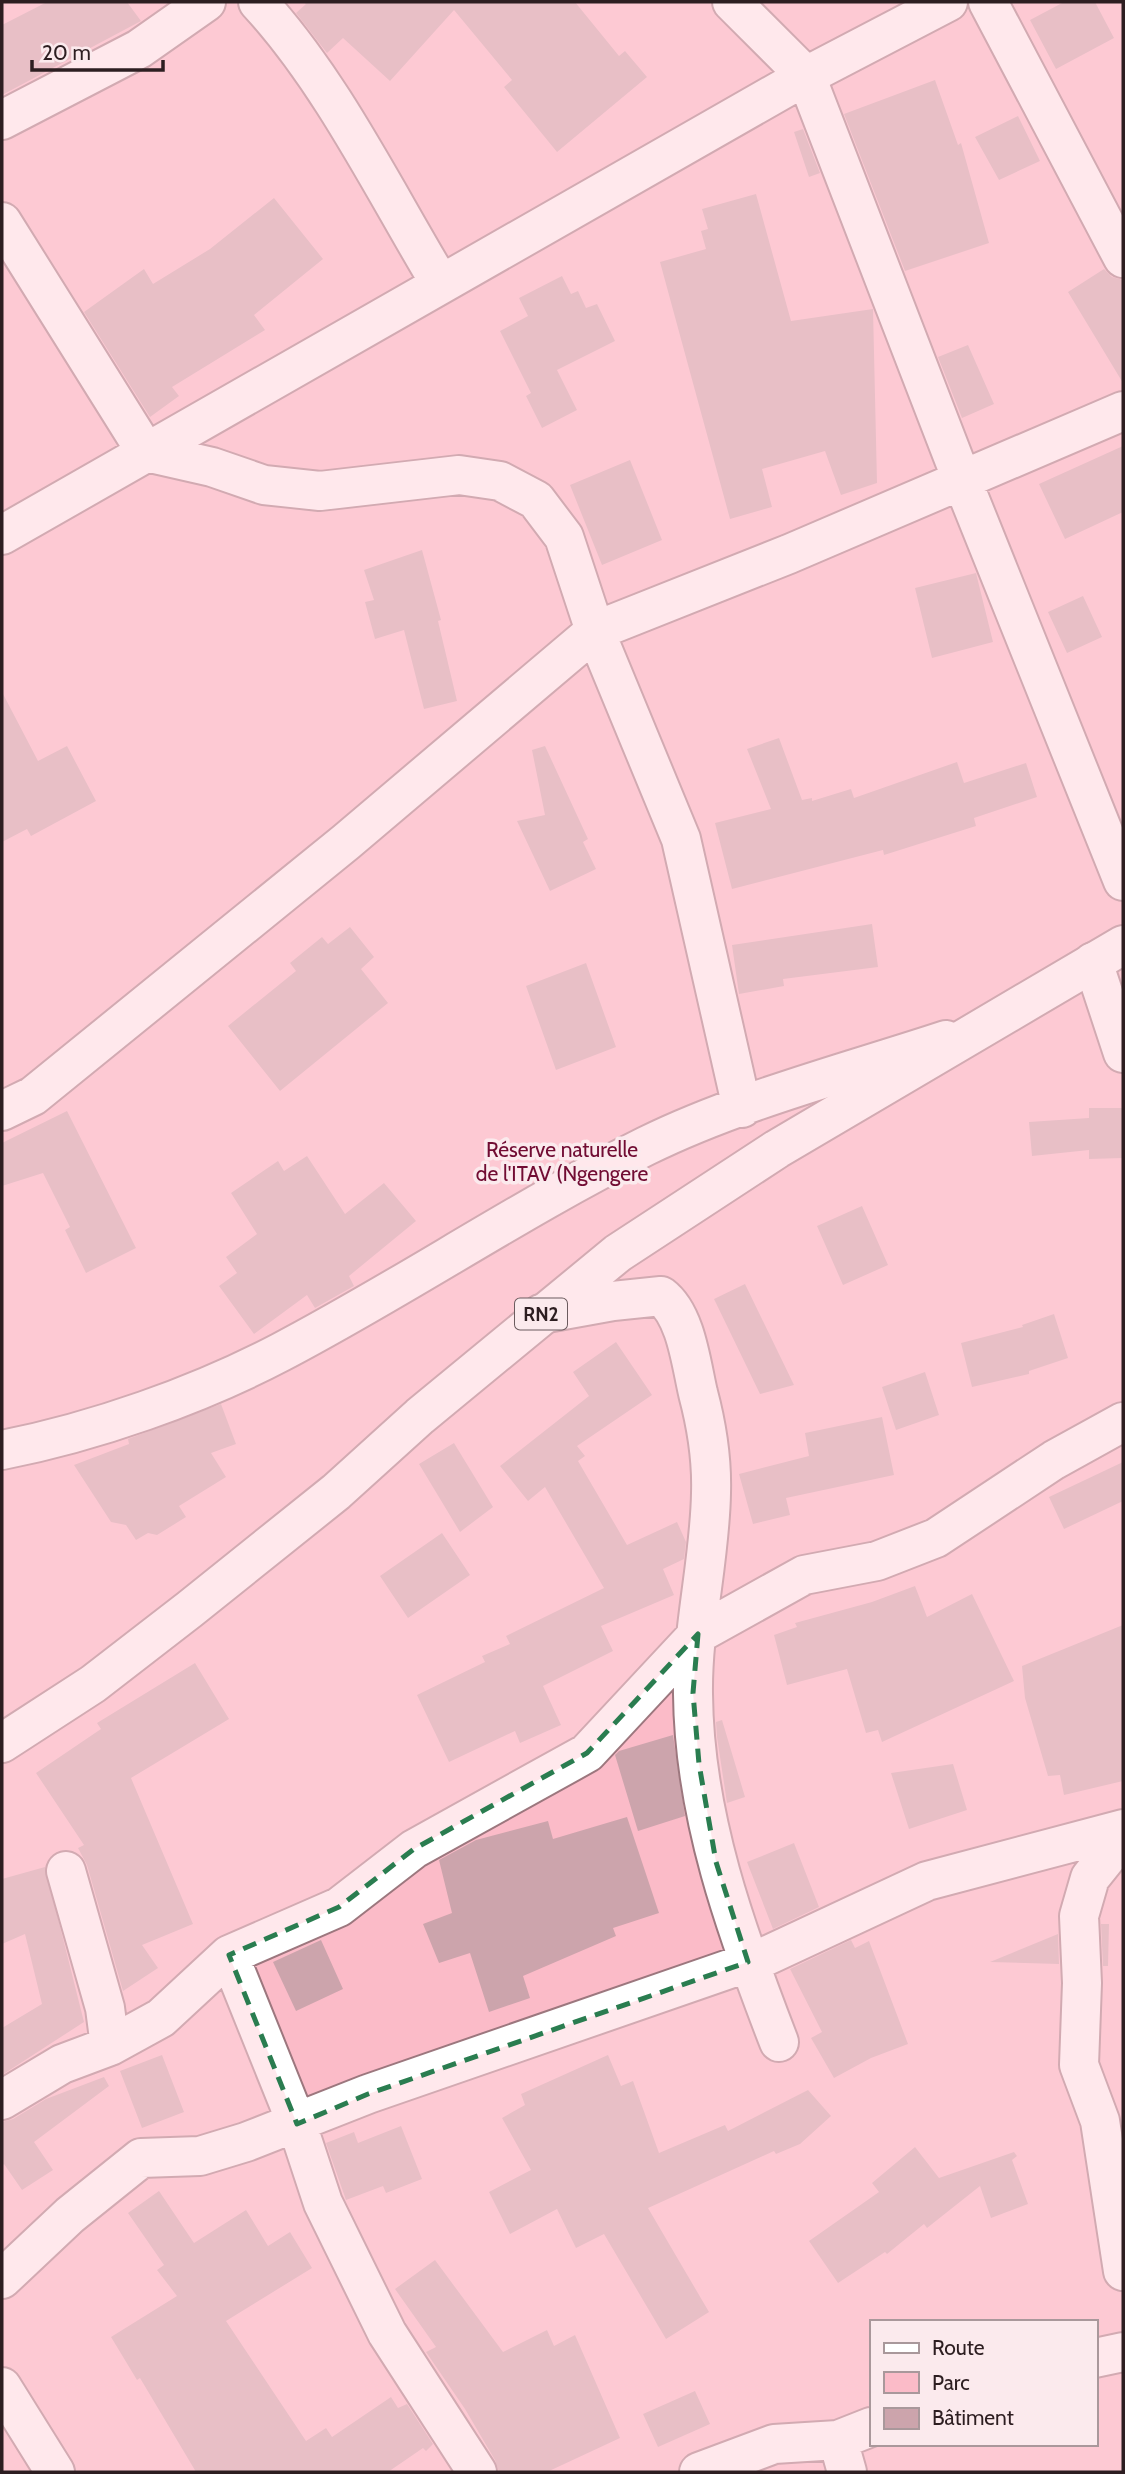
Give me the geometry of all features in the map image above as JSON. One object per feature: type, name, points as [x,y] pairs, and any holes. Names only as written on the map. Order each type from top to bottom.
[{"type":"main road","points":[[2,120],[139,49],[203,2]]},
{"type":"main road","points":[[258,2],[281,26],[338,113],[440,283]]},
{"type":"main road","points":[[732,2],[806,76],[962,480],[1123,881]]},
{"type":"main road","points":[[2,535],[806,76],[948,2]]},
{"type":"main road","points":[[988,2],[1123,258]]},
{"type":"main road","points":[[2,222],[146,452],[212,467],[264,485],[320,491],[459,475],[500,481],[536,500],[564,537],[595,631],[681,839],[742,1108]]},
{"type":"main road","points":[[2,1111],[33,1096],[109,1035],[346,842],[595,631],[1123,411]]},
{"type":"main road","points":[[1108,954],[1123,1054]]},
{"type":"main road","name":"RN2","points":[[2,1743],[93,1684],[190,1609],[336,1492],[541,1314],[618,1253],[777,1149],[1108,954]]},
{"type":"main road","points":[[2,1450],[57,1439],[160,1405],[280,1353],[647,1145],[742,1108],[990,1025]]},
{"type":"main road","points":[[541,1314],[660,1296],[671,1304],[687,1345],[702,1407],[711,1490],[693,1693],[699,1763],[716,1862],[748,1962],[779,2042]]},
{"type":"main road","points":[[2,2100],[62,2064],[110,2046],[161,2018],[229,1955],[339,1907],[415,1849],[587,1753],[698,1634],[804,1575],[877,1561],[936,1538],[1054,1460],[1123,1422]]},
{"type":"main road","points":[[2,2279],[70,2215],[141,2158],[200,2156],[297,2124],[368,2094],[748,1962],[927,1881],[1123,1829]]},
{"type":"main road","points":[[1123,1837],[1090,1878],[1079,1916],[1082,1983],[1079,2064],[1100,2121],[1123,2271]]},
{"type":"main road","points":[[66,1871],[105,2008],[110,2046]]},
{"type":"main road","points":[[229,1955],[297,2124],[323,2203],[387,2333],[477,2472]]},
{"type":"main road","points":[[1097,2358],[1123,2352]]},
{"type":"main road","points":[[2,2387],[55,2472]]},
{"type":"main road","points":[[699,2472],[774,2444],[852,2447]]},
{"type":"highlighted area","points":[[698,1634],[693,1693],[699,1764],[716,1862],[748,1962],[368,2094],[297,2124],[229,1955],[339,1907],[414,1849],[587,1753]]},
{"type":"green space","name":"Réserve naturelle de l'ITAV (Ngengere","points":[[2,2],[1123,2],[1123,2472],[2,2472]]},
{"type":"building","points":[[47,2],[127,2],[141,21],[2,95],[2,25]]},
{"type":"building","points":[[303,2],[575,2],[619,56],[625,51],[647,77],[557,152],[504,87],[512,80],[454,10],[390,81],[343,38],[327,53],[296,13],[306,4]]},
{"type":"building","points":[[1064,2],[1095,2],[1114,38],[1056,69],[1030,20]]},
{"type":"building","points":[[935,80],[958,145],[961,143],[989,243],[905,271],[844,114]]},
{"type":"building","points":[[1018,116],[1040,161],[999,180],[975,137]]},
{"type":"building","points":[[803,129],[820,173],[809,177],[794,132]]},
{"type":"building","points":[[756,194],[791,321],[873,309],[877,483],[841,495],[825,451],[762,469],[772,507],[730,519],[660,262],[706,249],[701,231],[708,229],[702,209]]},
{"type":"building","points":[[274,198],[323,259],[254,315],[265,330],[172,387],[179,396],[150,417],[84,312],[144,269],[153,284],[210,249]]},
{"type":"building","points":[[1104,269],[1112,277],[1123,280],[1123,383],[1068,292]]},
{"type":"building","points":[[562,276],[571,294],[578,291],[586,308],[597,304],[615,341],[557,370],[577,410],[542,428],[526,396],[531,393],[500,331],[528,316],[519,298]]},
{"type":"building","points":[[968,345],[994,404],[962,418],[938,357]]},
{"type":"building","points":[[1123,446],[1123,512],[1065,539],[1039,484]]},
{"type":"building","points":[[630,460],[662,540],[602,565],[570,485]]},
{"type":"building","points":[[422,550],[441,620],[438,621],[457,701],[424,709],[404,630],[375,639],[365,602],[374,600],[364,570]]},
{"type":"building","points":[[976,573],[993,642],[932,658],[915,588]]},
{"type":"building","points":[[1083,596],[1102,637],[1067,653],[1048,612]]},
{"type":"building","points":[[2,692],[38,761],[67,746],[96,801],[31,836],[27,829],[2,842]]},
{"type":"building","points":[[779,738],[802,800],[812,798],[812,801],[851,789],[854,798],[957,762],[964,783],[1026,763],[1037,797],[974,818],[976,826],[884,855],[883,850],[732,889],[715,823],[771,809],[747,749]]},
{"type":"building","points":[[545,746],[588,839],[583,842],[596,869],[550,891],[517,821],[545,815],[532,750]]},
{"type":"building","points":[[872,924],[878,967],[783,979],[784,986],[739,994],[732,945]]},
{"type":"building","points":[[350,927],[374,957],[361,969],[388,1003],[280,1091],[228,1026],[296,971],[290,963],[322,937],[328,944]]},
{"type":"building","points":[[586,963],[616,1047],[556,1070],[526,986]]},
{"type":"building","points":[[1089,1108],[1123,1108],[1123,1158],[1089,1159],[1089,1150],[1032,1156],[1029,1122],[1089,1118]]},
{"type":"building","points":[[67,1111],[136,1248],[86,1273],[65,1230],[70,1227],[43,1173],[2,1186],[2,1143]]},
{"type":"building","points":[[307,1156],[345,1214],[384,1183],[416,1221],[349,1276],[354,1286],[315,1308],[307,1295],[254,1334],[219,1286],[237,1273],[226,1257],[257,1234],[231,1193],[278,1161],[284,1171]]},
{"type":"building","points":[[862,1206],[888,1265],[843,1285],[817,1226]]},
{"type":"building","points":[[745,1284],[794,1385],[760,1394],[714,1299]]},
{"type":"building","points":[[1054,1314],[1068,1358],[1029,1371],[1029,1374],[972,1387],[961,1343],[1023,1327],[1022,1325]]},
{"type":"building","points":[[616,1342],[652,1395],[577,1446],[585,1456],[578,1461],[627,1545],[677,1522],[686,1542],[684,1559],[663,1569],[674,1595],[601,1626],[613,1651],[543,1686],[561,1725],[520,1743],[515,1731],[449,1762],[417,1695],[485,1662],[482,1656],[510,1644],[506,1636],[604,1588],[545,1487],[528,1501],[500,1466],[589,1396],[573,1372]]},
{"type":"building","points":[[925,1372],[939,1415],[896,1430],[882,1387]]},
{"type":"building","points":[[221,1404],[236,1444],[211,1453],[226,1477],[179,1506],[186,1517],[157,1535],[148,1533],[136,1540],[126,1525],[111,1522],[74,1465],[129,1444],[128,1439]]},
{"type":"building","points":[[882,1417],[894,1475],[786,1498],[790,1515],[753,1524],[739,1474],[809,1456],[805,1433]]},
{"type":"building","points":[[454,1443],[493,1507],[460,1532],[419,1464]]},
{"type":"building","points":[[1123,1462],[1123,1501],[1064,1529],[1049,1497]]},
{"type":"building","points":[[442,1533],[470,1575],[408,1618],[380,1576]]},
{"type":"building","points":[[915,1586],[927,1617],[972,1594],[1014,1681],[882,1742],[878,1730],[866,1733],[847,1669],[787,1685],[774,1635],[797,1627],[795,1623],[872,1602]]},
{"type":"building","points":[[1123,1625],[1123,1781],[1064,1795],[1060,1775],[1048,1776],[1025,1698],[1022,1666]]},
{"type":"building","points":[[195,1663],[229,1719],[131,1778],[193,1924],[142,1945],[158,1968],[123,1991],[87,1865],[78,1848],[84,1845],[36,1773],[101,1729],[97,1723]]},
{"type":"building","points":[[722,1720],[745,1797],[727,1803],[716,1722]]},
{"type":"building","points":[[673,1735],[685,1816],[638,1831],[615,1755],[619,1751]]},
{"type":"building","points":[[953,1764],[967,1810],[909,1829],[891,1773]]},
{"type":"building","points":[[627,1817],[659,1913],[613,1928],[616,1936],[523,1976],[530,1998],[489,2012],[470,1953],[439,1963],[423,1924],[452,1913],[439,1860],[476,1840],[548,1821],[553,1839]]},
{"type":"building","points":[[794,1843],[819,1907],[773,1929],[747,1862]]},
{"type":"building","points":[[45,1867],[84,2022],[2,2075],[2,2028],[42,2004],[25,1934],[2,1944],[2,1879]]},
{"type":"building","points":[[1101,1924],[1109,1924],[1108,1966],[1103,1966]]},
{"type":"building","points":[[1058,1934],[1059,1964],[990,1962]]},
{"type":"building","points":[[321,1940],[343,1989],[296,2011],[273,1962]]},
{"type":"building","points":[[851,1940],[855,1948],[869,1941],[908,2044],[871,2058],[834,2078],[811,2038],[822,2032],[790,1969]]},
{"type":"building","points":[[162,2055],[184,2112],[142,2128],[120,2071]]},
{"type":"building","points":[[608,2055],[621,2086],[633,2081],[659,2153],[725,2125],[728,2131],[808,2090],[831,2116],[800,2144],[776,2154],[774,2151],[648,2208],[709,2312],[666,2339],[604,2234],[576,2248],[557,2209],[510,2234],[489,2192],[531,2170],[502,2118],[525,2105],[521,2094]]},
{"type":"building","points":[[104,2077],[109,2086],[34,2142],[53,2170],[22,2190],[4,2164],[2,2166],[2,2122],[13,2119],[46,2099]]},
{"type":"building","points":[[401,2126],[422,2179],[386,2193],[383,2186],[346,2200],[326,2143],[354,2132],[358,2143]]},
{"type":"building","points":[[915,2147],[939,2178],[1014,2152],[1017,2156],[1012,2160],[1028,2204],[991,2218],[980,2186],[927,2228],[924,2224],[887,2254],[885,2252],[838,2283],[809,2241],[879,2192],[872,2183]]},
{"type":"building","points":[[159,2191],[194,2243],[246,2210],[268,2246],[290,2232],[312,2268],[226,2321],[306,2441],[326,2428],[332,2437],[391,2397],[398,2408],[407,2404],[433,2444],[426,2451],[423,2448],[388,2472],[196,2472],[140,2378],[137,2380],[111,2337],[177,2296],[157,2270],[164,2265],[128,2213]]},
{"type":"building","points":[[435,2260],[503,2352],[547,2330],[554,2346],[575,2335],[620,2438],[547,2472],[499,2472],[495,2460],[465,2409],[426,2352],[436,2347],[395,2289]]},
{"type":"building","points":[[695,2391],[710,2424],[658,2447],[643,2414]]}]
